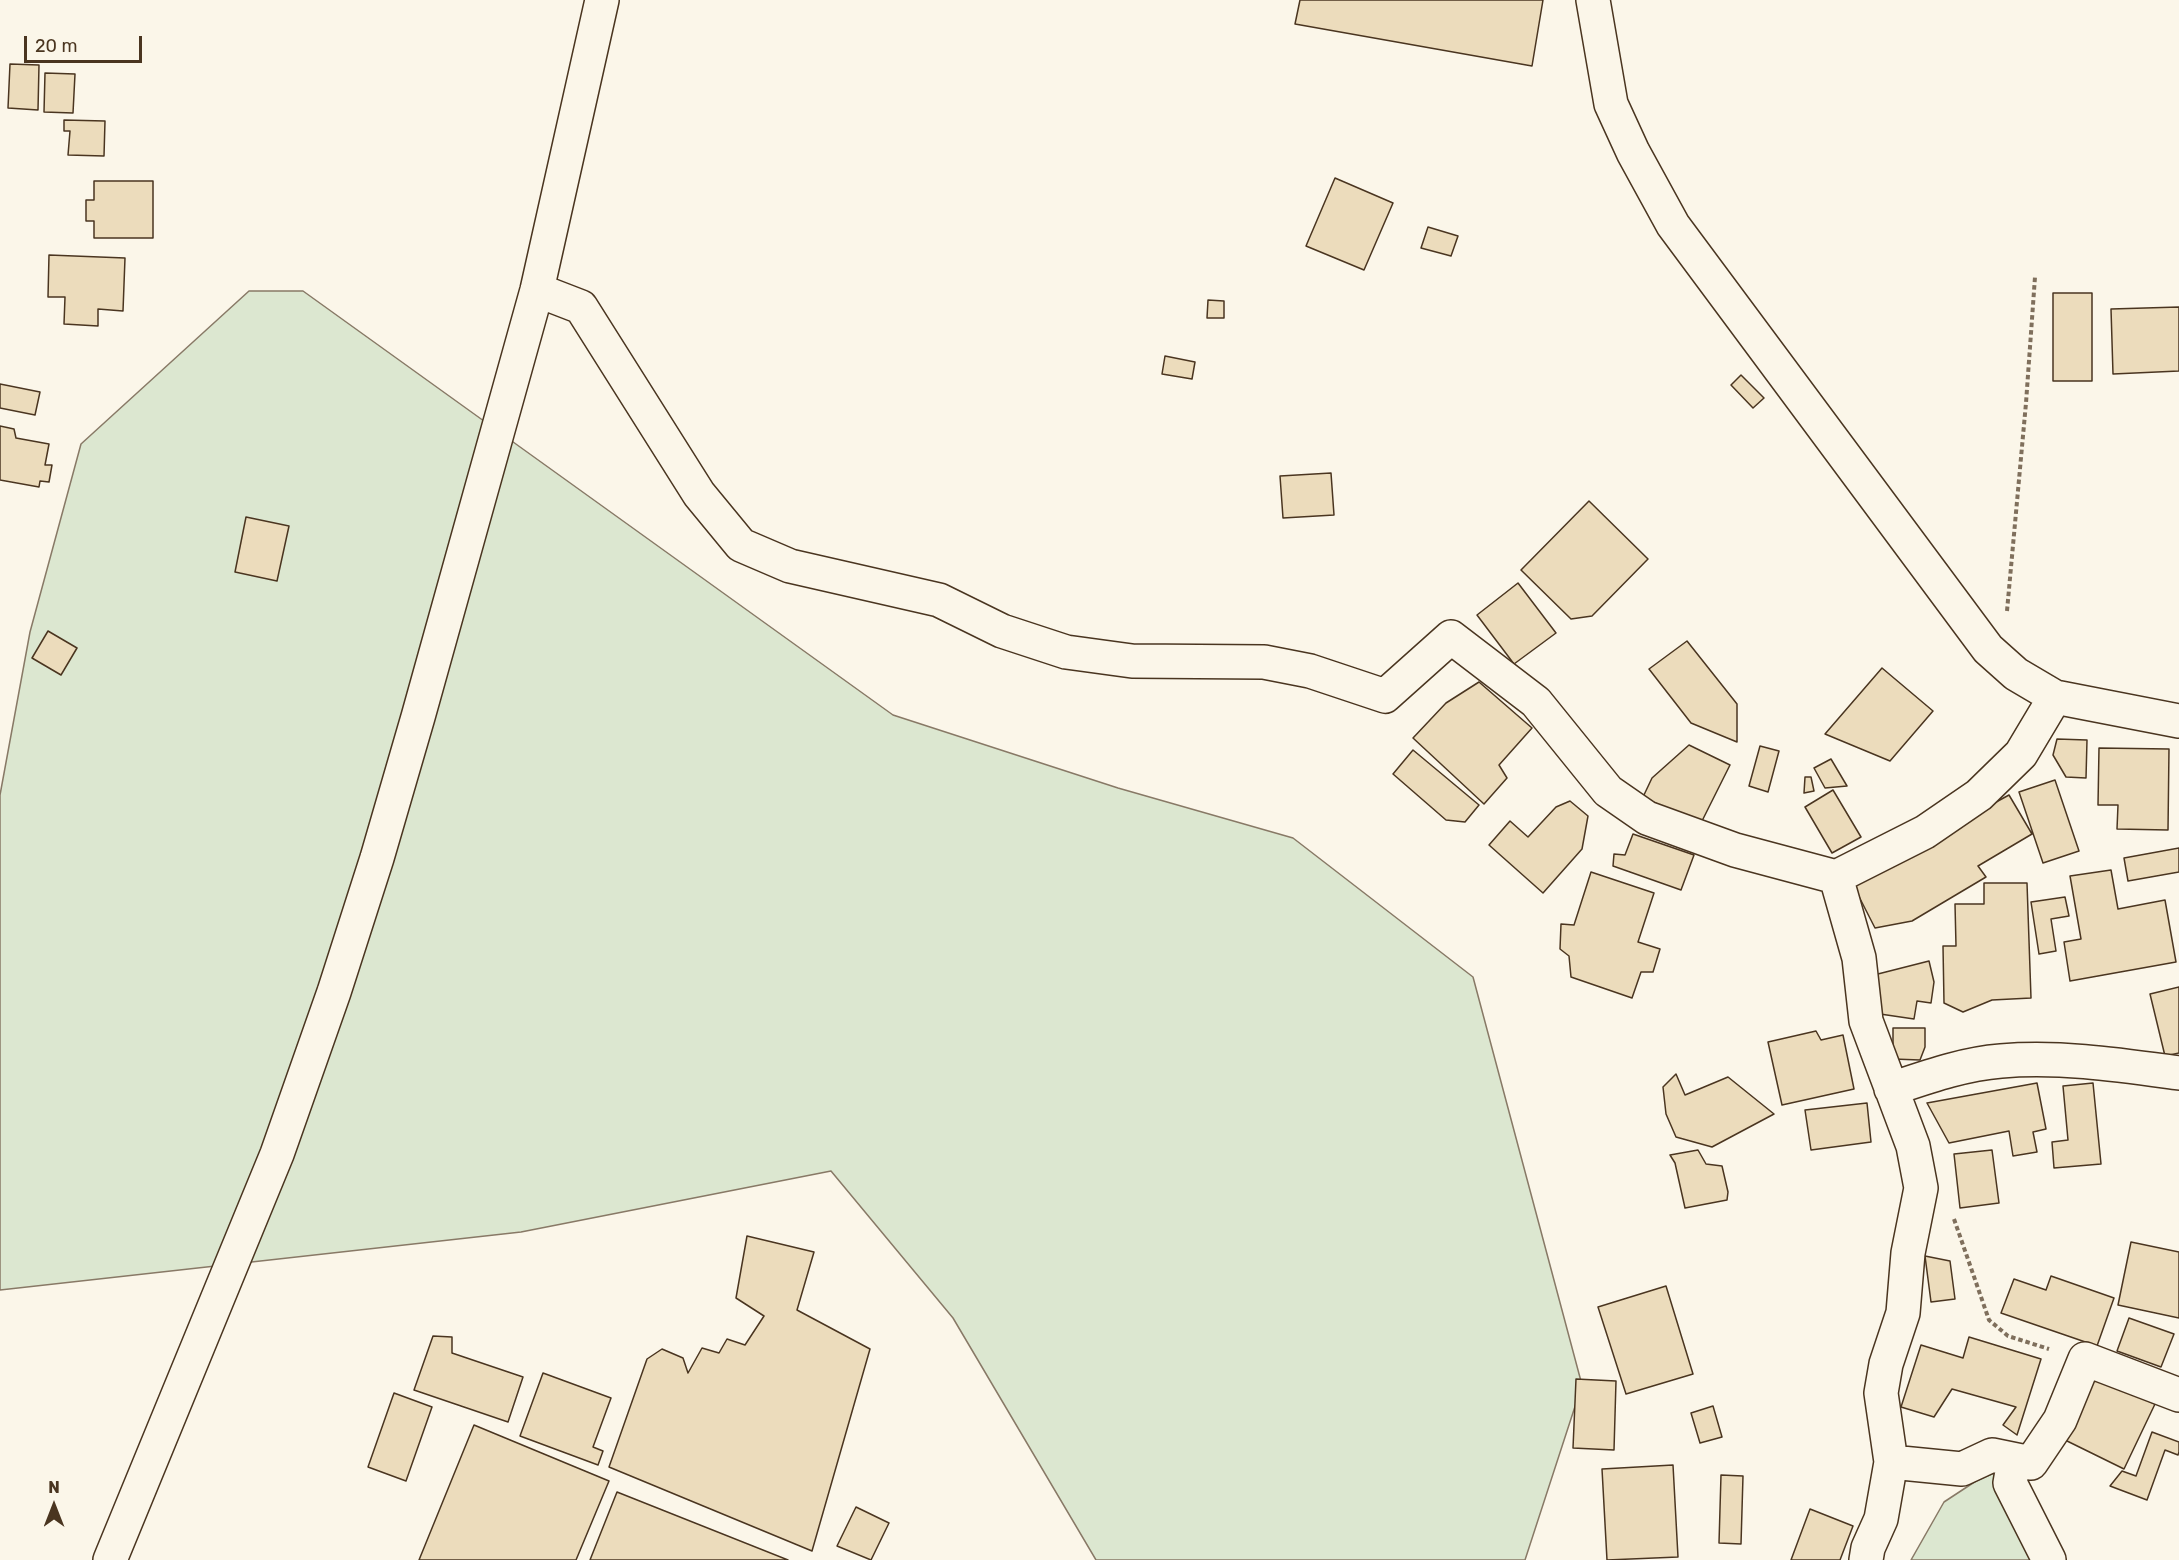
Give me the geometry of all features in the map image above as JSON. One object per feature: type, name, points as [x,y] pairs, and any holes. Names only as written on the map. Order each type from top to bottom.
[{"type":"street","points":[[110,1560],[277,1154],[334,992],[377,858],[537,290],[602,0]]},
{"type":"street","points":[[1593,0],[1611,104],[1633,152],[1673,225],[1988,649],[2016,674],[2055,697],[2179,721]]},
{"type":"street","points":[[537,290],[581,307],[699,494],[741,545],[790,566],[939,600],[1002,631],[1066,652],[1132,661],[1264,662],[1310,671],[1385,696],[1451,637],[1536,702],[1608,791],[1647,818],[1735,850],[1836,878],[1925,832],[1979,795],[2021,754],[2055,697]]},
{"type":"street","points":[[1836,878],[1859,958],[1866,1021],[1913,1146],[1920,1188],[1908,1254],[1903,1312],[1886,1364],[1881,1393],[1891,1461],[1881,1519],[1868,1548],[1866,1560]]},
{"type":"street","points":[[1891,1089],[1944,1071],[2000,1060],[2058,1059],[2179,1073]]},
{"type":"street","points":[[1891,1461],[1962,1469],[1992,1455],[2031,1463],[2060,1419],[2085,1359],[2179,1395]]},
{"type":"street","points":[[2014,1460],[2010,1482],[2049,1560]]},
{"type":"path","points":[[2002,662],[2035,277]]},
{"type":"path","points":[[1920,1188],[1939,1197],[1951,1210],[1989,1320],[2008,1336],[2085,1359]]},
{"type":"green space","points":[[249,291],[303,291],[893,715],[1118,788],[1293,838],[1473,977],[1582,1385],[1525,1560],[1096,1560],[953,1318],[831,1171],[521,1232],[0,1290],[0,795],[30,632],[81,444]]},
{"type":"green space","points":[[1994,1473],[2037,1560],[1911,1560],[1944,1502],[1976,1481]]},
{"type":"building","points":[[1300,0],[1543,0],[1532,66],[1295,24]]},
{"type":"building","points":[[10,64],[39,65],[38,110],[8,108]]},
{"type":"building","points":[[45,73],[75,74],[73,113],[44,112]]},
{"type":"building","points":[[64,120],[105,121],[104,156],[68,155],[70,131],[64,131]]},
{"type":"building","points":[[1335,178],[1393,203],[1364,270],[1306,246]]},
{"type":"building","points":[[94,181],[153,181],[153,238],[94,238],[94,221],[86,221],[86,200],[94,200]]},
{"type":"building","points":[[1428,227],[1458,236],[1451,256],[1421,248]]},
{"type":"building","points":[[49,255],[125,258],[123,311],[98,309],[98,326],[64,324],[65,297],[48,297]]},
{"type":"building","points":[[2053,293],[2092,293],[2092,381],[2053,381]]},
{"type":"building","points":[[1208,300],[1224,301],[1224,318],[1207,318]]},
{"type":"building","points":[[2179,307],[2179,371],[2113,374],[2111,309]]},
{"type":"building","points":[[1165,356],[1195,362],[1192,379],[1162,374]]},
{"type":"building","points":[[1741,375],[1764,398],[1753,408],[1731,385]]},
{"type":"building","points":[[0,384],[40,392],[35,415],[0,408]]},
{"type":"building","points":[[0,426],[14,429],[16,438],[49,444],[45,465],[52,465],[49,482],[40,481],[39,487],[0,480]]},
{"type":"building","points":[[1331,473],[1334,515],[1283,518],[1280,476]]},
{"type":"building","points":[[1589,501],[1648,559],[1592,616],[1571,619],[1521,570]]},
{"type":"building","points":[[246,517],[289,526],[277,581],[235,572]]},
{"type":"building","points":[[1518,583],[1556,633],[1514,664],[1477,615]]},
{"type":"building","points":[[48,631],[77,648],[61,675],[32,658]]},
{"type":"building","points":[[1687,641],[1737,704],[1737,742],[1691,723],[1649,669]]},
{"type":"building","points":[[1882,668],[1933,711],[1890,761],[1825,734]]},
{"type":"building","points":[[1479,682],[1532,728],[1499,765],[1507,778],[1484,804],[1413,738],[1446,703]]},
{"type":"building","points":[[2057,739],[2087,740],[2086,778],[2066,777],[2053,755]]},
{"type":"building","points":[[1689,745],[1730,765],[1700,825],[1643,797],[1652,778]]},
{"type":"building","points":[[1760,746],[1779,751],[1768,792],[1749,786]]},
{"type":"building","points":[[2099,748],[2169,749],[2168,830],[2117,829],[2118,805],[2098,805]]},
{"type":"building","points":[[1413,750],[1479,805],[1465,822],[1446,820],[1393,774]]},
{"type":"building","points":[[1831,759],[1847,786],[1825,788],[1814,768]]},
{"type":"building","points":[[1805,777],[1811,777],[1814,791],[1804,793]]},
{"type":"building","points":[[2055,780],[2079,851],[2043,863],[2019,792]]},
{"type":"building","points":[[1833,790],[1861,837],[1832,853],[1805,807]]},
{"type":"building","points":[[2009,795],[2032,834],[1978,866],[1986,877],[1912,921],[1875,928],[1851,881]]},
{"type":"building","points":[[1570,801],[1588,816],[1582,849],[1543,893],[1489,845],[1510,821],[1528,837],[1556,807]]},
{"type":"building","points":[[1633,834],[1694,855],[1681,890],[1613,866],[1614,854],[1625,855]]},
{"type":"building","points":[[2179,848],[2179,872],[2128,881],[2124,858]]},
{"type":"building","points":[[2111,870],[2118,909],[2165,900],[2176,962],[2070,981],[2064,942],[2081,939],[2070,876]]},
{"type":"building","points":[[1591,872],[1654,893],[1638,942],[1660,949],[1653,972],[1641,972],[1632,998],[1571,977],[1569,956],[1560,949],[1561,924],[1574,925]]},
{"type":"building","points":[[1984,883],[2027,883],[2031,998],[1992,1000],[1963,1012],[1944,1003],[1943,946],[1956,946],[1955,904],[1984,904]]},
{"type":"building","points":[[2065,897],[2069,916],[2051,919],[2056,951],[2039,954],[2031,902]]},
{"type":"building","points":[[1929,961],[1934,982],[1931,1003],[1917,1001],[1914,1019],[1880,1014],[1870,976]]},
{"type":"building","points":[[2179,987],[2179,1053],[2165,1056],[2150,994]]},
{"type":"building","points":[[1893,1028],[1925,1028],[1925,1047],[1920,1060],[1893,1059]]},
{"type":"building","points":[[1816,1031],[1821,1040],[1843,1035],[1854,1089],[1782,1105],[1768,1042]]},
{"type":"building","points":[[1676,1074],[1685,1095],[1728,1077],[1774,1114],[1712,1147],[1676,1137],[1666,1114],[1663,1087]]},
{"type":"building","points":[[2037,1083],[2046,1129],[2033,1132],[2037,1152],[2013,1156],[2009,1131],[1949,1143],[1927,1103]]},
{"type":"building","points":[[2093,1083],[2101,1164],[2054,1168],[2052,1142],[2068,1140],[2063,1086]]},
{"type":"building","points":[[1867,1103],[1871,1142],[1811,1150],[1805,1110]]},
{"type":"building","points":[[1698,1150],[1706,1164],[1722,1166],[1728,1192],[1727,1200],[1685,1208],[1675,1163],[1670,1155]]},
{"type":"building","points":[[1992,1150],[1999,1203],[1960,1208],[1954,1154]]},
{"type":"building","points":[[747,1236],[814,1252],[797,1310],[870,1349],[812,1551],[609,1467],[647,1359],[662,1349],[683,1358],[688,1373],[702,1348],[719,1353],[727,1339],[745,1345],[764,1316],[736,1298]]},
{"type":"building","points":[[2131,1242],[2179,1252],[2179,1318],[2118,1305]]},
{"type":"building","points":[[1925,1256],[1950,1261],[1955,1299],[1931,1302]]},
{"type":"building","points":[[2051,1276],[2114,1298],[2097,1346],[2001,1313],[2014,1279],[2046,1290]]},
{"type":"building","points":[[1666,1286],[1693,1374],[1626,1394],[1598,1307]]},
{"type":"building","points":[[2129,1318],[2174,1334],[2161,1367],[2117,1351]]},
{"type":"building","points":[[433,1336],[452,1337],[452,1353],[523,1377],[508,1422],[414,1390]]},
{"type":"building","points":[[1969,1337],[2041,1359],[2017,1435],[2003,1425],[2016,1407],[1952,1389],[1934,1417],[1901,1407],[1921,1345],[1963,1358]]},
{"type":"building","points":[[543,1373],[611,1398],[593,1447],[603,1451],[598,1465],[520,1436]]},
{"type":"building","points":[[2093,1375],[2155,1404],[2124,1469],[2063,1439]]},
{"type":"building","points":[[1576,1379],[1616,1381],[1614,1450],[1573,1448]]},
{"type":"building","points":[[394,1393],[432,1407],[406,1481],[368,1467]]},
{"type":"building","points":[[1713,1406],[1722,1437],[1700,1443],[1691,1413]]},
{"type":"building","points":[[474,1425],[609,1481],[576,1560],[419,1560]]},
{"type":"building","points":[[2152,1432],[2179,1442],[2179,1452],[2178,1455],[2165,1450],[2147,1500],[2110,1486],[2122,1471],[2136,1476]]},
{"type":"building","points":[[1673,1465],[1678,1557],[1607,1560],[1602,1469]]},
{"type":"building","points":[[1721,1475],[1743,1476],[1741,1544],[1719,1543]]},
{"type":"building","points":[[617,1492],[788,1560],[590,1560]]},
{"type":"building","points":[[856,1507],[889,1523],[871,1560],[837,1546]]},
{"type":"building","points":[[1810,1509],[1853,1526],[1840,1560],[1791,1560]]}]
